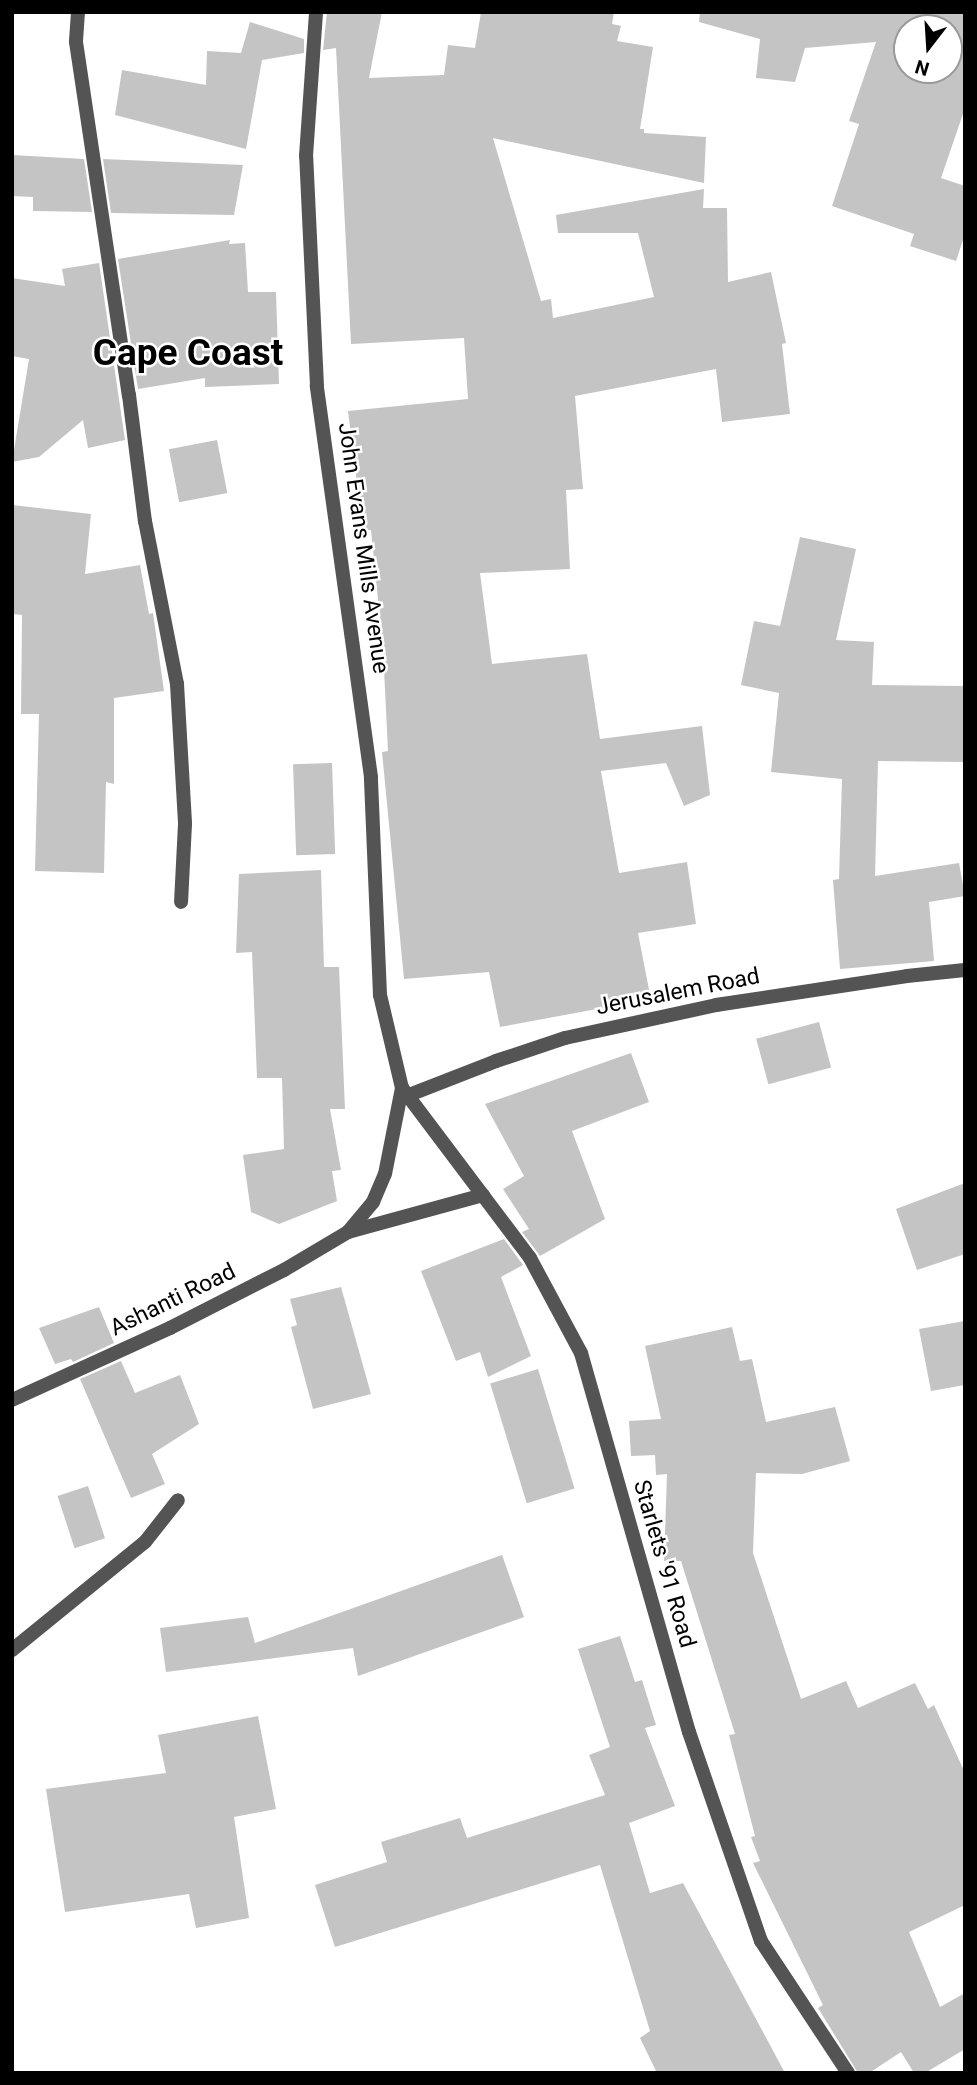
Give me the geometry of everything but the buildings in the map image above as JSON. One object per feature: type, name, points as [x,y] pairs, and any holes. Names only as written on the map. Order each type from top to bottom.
[{"type":"street","points":[[78,12],[76,43],[129,395],[145,521],[177,684],[185,824],[181,902]]},
{"type":"street","name":"John Evans Mills Avenue","points":[[316,12],[306,156],[317,386],[371,777],[380,995],[406,1091]]},
{"type":"street","name":"Jerusalem Road","points":[[406,1091],[565,1038],[716,1005],[907,976],[965,970]]},
{"type":"street","name":"Starlets '91 Road","points":[[406,1091],[530,1258],[581,1353],[689,1732],[761,1941],[848,2073]]},
{"type":"street","name":"Ashanti Road","points":[[348,1232],[373,1202],[385,1174],[406,1091]]},
{"type":"street","name":"Ashanti Road","points":[[12,1400],[170,1328],[247,1289],[348,1232],[483,1195]]},
{"type":"street","points":[[12,1650],[145,1542],[178,1500]]},
{"type":"district","name":"Cape Coast","points":[[188,353]]}]
